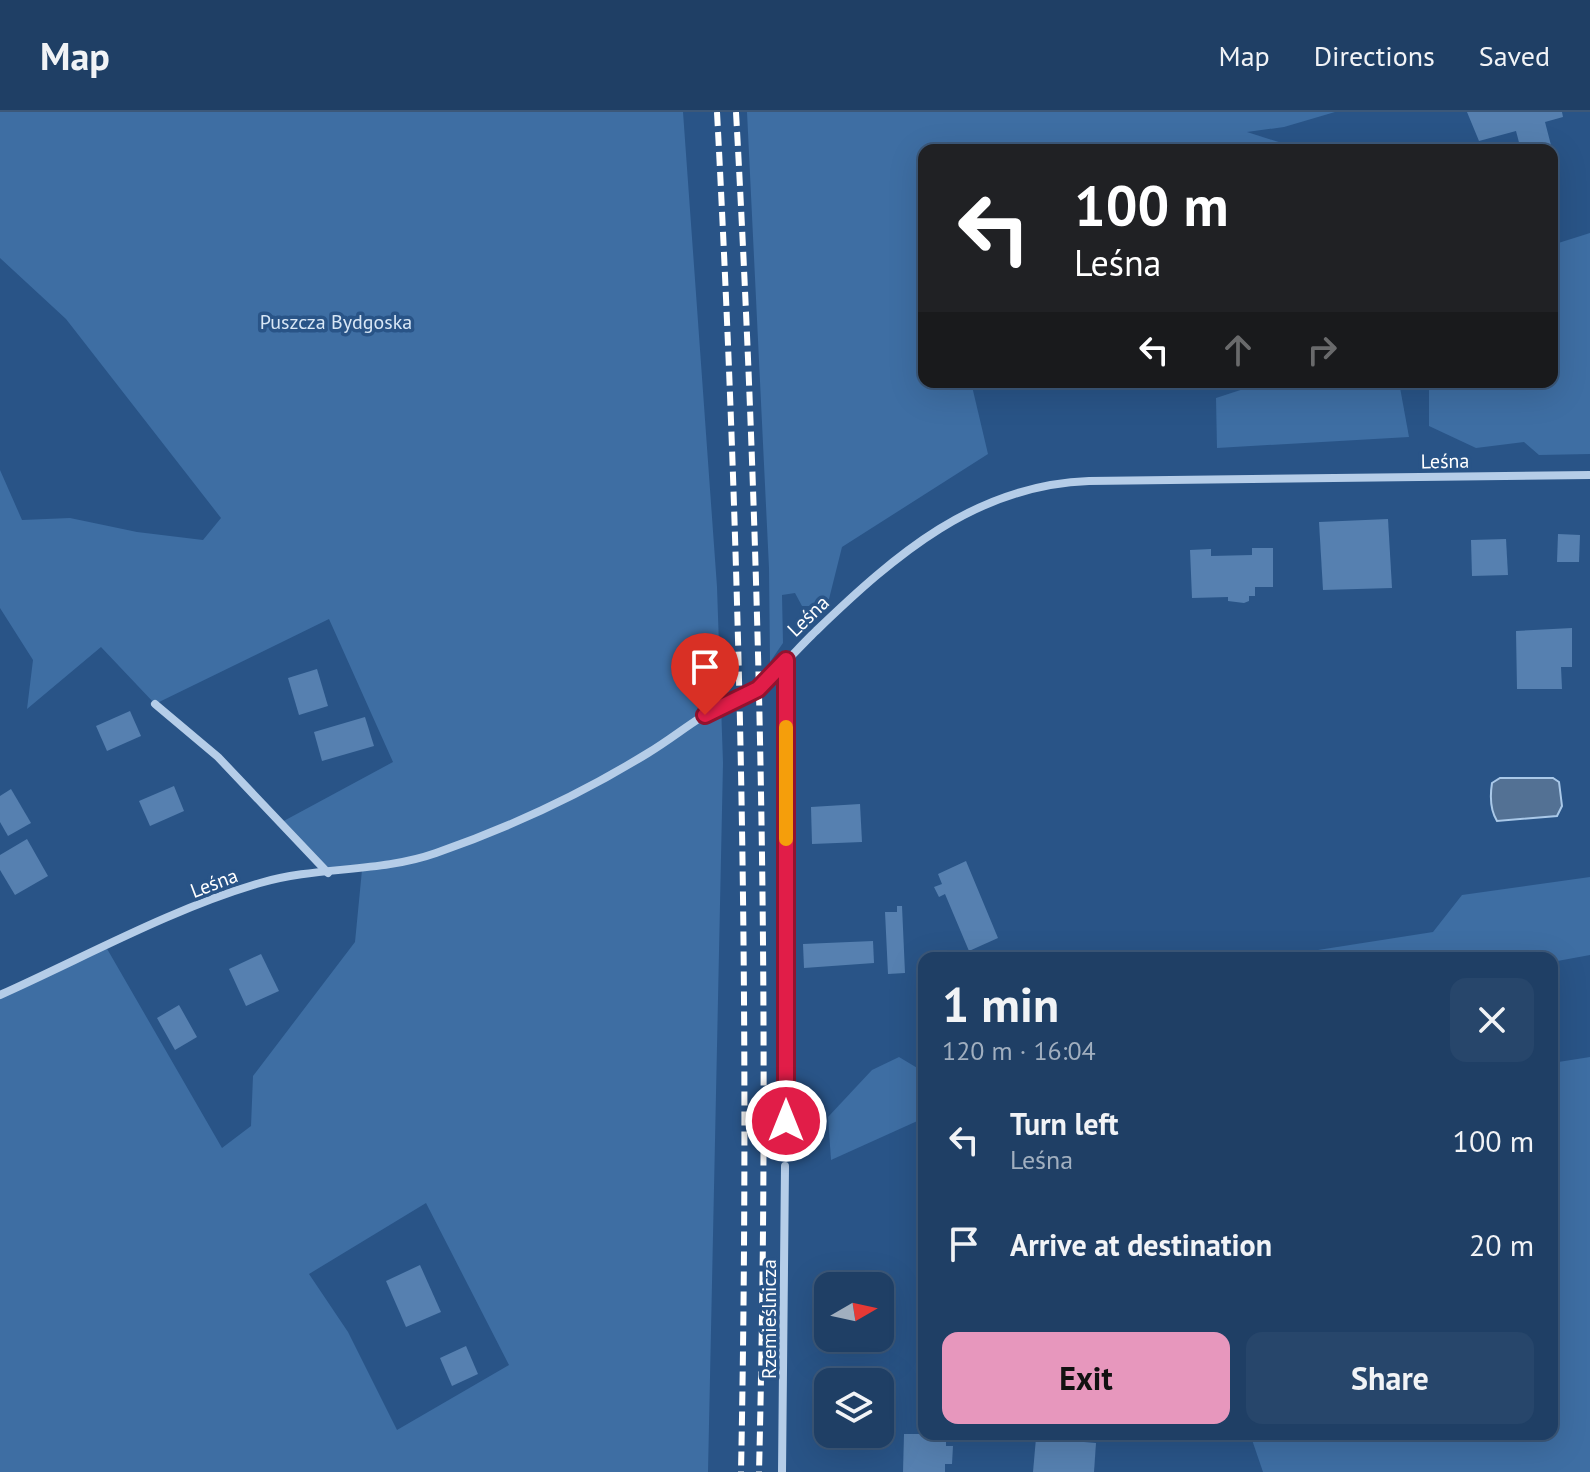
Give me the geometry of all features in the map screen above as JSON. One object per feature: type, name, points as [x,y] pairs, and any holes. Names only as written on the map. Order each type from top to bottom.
[{"type":"street","name":"Leśna","points":[[0,995],[200,905],[259,883],[409,862],[532,813],[647,754],[721,705],[758,689],[907,548],[972,511],[1025,489],[1055,482],[1089,481],[1590,475]]},
{"type":"street","points":[[786,660],[786,1121]]},
{"type":"street","points":[[155,704],[218,757],[328,873]]},
{"type":"street","name":"Rzemieślnicza","points":[[782,1472],[785,1166]]},
{"type":"green space","name":"Puszcza Bydgoska","points":[[0,112],[683,112],[717,587],[723,763],[708,1472],[0,1472],[0,995],[106,947],[222,1148],[251,1126],[253,1076],[355,942],[362,870],[328,873],[280,823],[393,762],[329,619],[155,704],[101,647],[27,709],[33,660],[0,608],[0,470],[22,520],[70,518],[137,532],[203,540],[221,518],[66,319],[0,258]],"holes":[[[426,1203],[509,1365],[397,1430],[348,1332],[309,1274]]]},
{"type":"green space","points":[[747,112],[1335,112],[1284,127],[1247,132],[1285,144],[918,144],[918,388],[972,388],[988,454],[842,547],[829,599],[816,606],[802,606],[795,593],[782,595],[783,643],[770,662],[769,568]]},
{"type":"green space","points":[[1590,233],[1590,454],[1539,455],[1524,442],[1476,448],[1429,426],[1429,388],[1558,388],[1558,243]]},
{"type":"green space","points":[[1247,388],[1400,388],[1409,437],[1217,448],[1216,398]]},
{"type":"green space","points":[[1590,877],[1590,955],[1558,961],[1558,952],[1305,952],[1433,932],[1462,895]]},
{"type":"green space","points":[[899,1057],[918,1068],[918,1121],[831,1160],[828,1117],[872,1070]]},
{"type":"green space","points":[[1590,1057],[1590,1472],[1263,1472],[1252,1440],[1558,1440],[1558,1062]]},
{"type":"shaded area","points":[[1500,778],[1553,778],[1559,782],[1562,806],[1557,816],[1497,821],[1491,793],[1492,783]]},
{"type":"building","points":[[1467,112],[1562,112],[1563,117],[1545,122],[1551,144],[1519,144],[1516,131],[1479,141]]},
{"type":"building","points":[[1388,519],[1392,588],[1323,590],[1319,522]]},
{"type":"building","points":[[1558,534],[1580,535],[1579,562],[1557,562]]},
{"type":"building","points":[[1506,539],[1508,575],[1472,576],[1471,540]]},
{"type":"building","points":[[1252,548],[1273,548],[1273,587],[1255,587],[1255,596],[1249,596],[1249,601],[1244,603],[1228,601],[1228,597],[1192,598],[1190,550],[1211,549],[1211,556],[1252,555]]},
{"type":"building","points":[[1572,628],[1572,667],[1561,667],[1562,689],[1517,689],[1516,631]]},
{"type":"building","points":[[317,669],[328,706],[299,715],[288,678]]},
{"type":"building","points":[[130,711],[141,736],[107,751],[96,726]]},
{"type":"building","points":[[365,717],[374,746],[322,761],[314,732]]},
{"type":"building","points":[[174,786],[184,811],[150,826],[139,801]]},
{"type":"building","points":[[11,789],[31,823],[8,836],[0,822],[0,796]]},
{"type":"building","points":[[860,804],[862,842],[812,844],[811,807]]},
{"type":"building","points":[[27,839],[48,876],[15,895],[0,870],[0,855]]},
{"type":"building","points":[[966,861],[998,938],[969,951],[945,894],[939,897],[934,887],[942,884],[938,874]]},
{"type":"building","points":[[897,906],[902,906],[905,973],[888,974],[885,912],[897,912]]},
{"type":"building","points":[[873,941],[874,963],[804,968],[803,944]]},
{"type":"building","points":[[261,954],[279,991],[246,1006],[229,969]]},
{"type":"building","points":[[179,1005],[197,1037],[175,1050],[157,1018]]},
{"type":"building","points":[[420,1265],[441,1312],[406,1327],[386,1281]]},
{"type":"building","points":[[466,1346],[478,1374],[452,1386],[440,1358]]},
{"type":"building","points":[[904,1434],[918,1434],[918,1440],[946,1440],[946,1446],[953,1446],[952,1464],[945,1464],[945,1472],[903,1472]]},
{"type":"building","points":[[1036,1440],[1096,1443],[1094,1472],[1033,1472]]},
{"type":"railway","points":[[717,112],[738,622],[744,962],[741,1472]]},
{"type":"railway","points":[[736,112],[752,452],[761,792],[764,1132],[759,1472]]},
{"type":"slow traffic","points":[[786,727],[786,839]]},
{"type":"route","points":[[705,715],[758,689],[786,660],[786,1121]]}]
